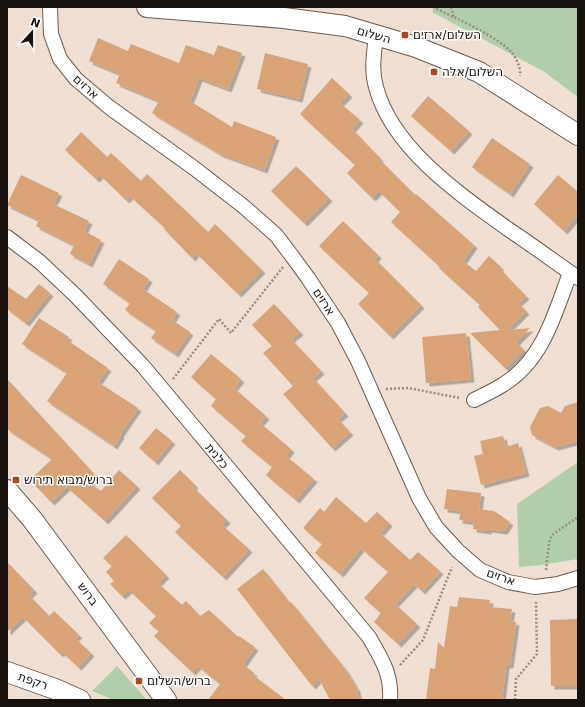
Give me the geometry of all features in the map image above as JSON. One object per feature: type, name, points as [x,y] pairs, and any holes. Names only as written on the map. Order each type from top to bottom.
[{"type":"street","name":"ארזים","points":[[50,7],[51,34],[60,59],[76,79],[109,107],[194,168],[243,206],[276,235],[292,256],[338,323],[371,390],[419,498],[436,527],[458,551],[480,570],[508,582],[540,586],[558,584],[578,578]]},
{"type":"street","name":"השלום","points":[[147,7],[187,9],[284,18],[345,26],[416,47],[479,72],[578,135]]},
{"type":"street","points":[[376,36],[373,68],[376,87],[383,106],[394,126],[408,144],[452,188],[574,275],[545,338],[525,367],[505,384],[474,400]]},
{"type":"street","name":"כלנית","points":[[7,237],[40,262],[76,296],[143,366],[369,637],[389,676],[390,700]]},
{"type":"street","name":"ברוש","points":[[7,490],[32,518],[166,700]]},
{"type":"street","name":"רקפת","points":[[7,672],[52,694],[80,700]]},
{"type":"path","points":[[433,7],[492,38],[512,53],[520,68],[520,75],[514,94]]},
{"type":"path","points":[[452,7],[454,18]]},
{"type":"path","points":[[164,391],[219,319],[230,333],[292,256]]},
{"type":"path","points":[[371,390],[408,388],[474,400]]},
{"type":"path","points":[[515,700],[516,679],[537,654],[540,586],[549,542],[552,535],[578,517]]},
{"type":"path","points":[[389,676],[423,640],[458,551]]},
{"type":"green space","points":[[435,7],[578,7],[578,97],[543,71],[432,12]]},
{"type":"green space","points":[[578,462],[578,559],[519,567],[517,504]]},
{"type":"green space","points":[[117,666],[147,700],[114,700],[92,691]]},
{"type":"building","points":[[98,38],[128,51],[131,44],[179,63],[186,45],[214,55],[218,45],[242,53],[228,89],[199,78],[190,101],[232,127],[234,121],[276,137],[264,170],[220,154],[152,113],[159,101],[116,83],[120,74],[89,61]]},
{"type":"building","points":[[265,53],[308,64],[299,99],[257,89]]},
{"type":"building","points":[[332,78],[349,94],[340,103],[360,120],[352,129],[415,195],[416,194],[474,245],[463,261],[476,271],[489,256],[501,267],[499,268],[526,296],[518,303],[526,311],[507,330],[530,328],[516,342],[524,350],[505,368],[470,333],[500,330],[478,307],[480,305],[391,222],[400,212],[379,191],[372,198],[347,173],[355,165],[300,114]]},
{"type":"building","points":[[428,96],[469,131],[451,151],[411,116]]},
{"type":"building","points":[[81,132],[107,157],[111,153],[141,181],[147,174],[208,232],[215,224],[262,270],[238,294],[196,253],[192,258],[164,229],[165,228],[130,196],[126,200],[100,175],[96,179],[65,150]]},
{"type":"building","points":[[492,138],[530,164],[510,194],[472,167]]},
{"type":"building","points":[[296,166],[329,198],[304,223],[271,191]]},
{"type":"building","points":[[21,175],[59,193],[53,204],[89,221],[84,231],[101,240],[89,264],[70,254],[74,245],[36,226],[39,220],[7,205]]},
{"type":"building","points":[[558,175],[578,192],[578,215],[564,231],[534,204]]},
{"type":"building","points":[[343,221],[378,255],[375,259],[421,305],[390,336],[358,304],[369,293],[319,246]]},
{"type":"building","points":[[119,259],[149,279],[143,289],[177,312],[172,320],[190,332],[175,354],[151,338],[156,331],[125,310],[130,303],[103,284]]},
{"type":"building","points":[[39,284],[50,293],[26,323],[7,309],[7,286],[26,299]]},
{"type":"building","points":[[274,304],[300,332],[291,339],[321,371],[313,378],[345,413],[338,419],[350,432],[332,448],[283,394],[293,386],[263,353],[272,346],[252,325]]},
{"type":"building","points":[[39,318],[69,337],[67,340],[108,368],[98,382],[138,408],[120,434],[121,435],[114,446],[47,401],[67,373],[22,344]]},
{"type":"building","points":[[466,333],[471,379],[426,383],[422,337]]},
{"type":"building","points":[[211,354],[241,379],[234,388],[266,416],[260,423],[291,449],[286,456],[314,479],[296,500],[266,475],[272,467],[241,441],[246,436],[211,406],[216,399],[191,377]]},
{"type":"building","points":[[7,379],[95,475],[90,483],[101,491],[119,470],[137,486],[105,521],[67,487],[51,502],[30,480],[52,459],[7,429]]},
{"type":"building","points":[[578,402],[578,441],[555,447],[532,435],[530,427],[540,408],[548,406],[561,413],[565,406]]},
{"type":"building","points":[[156,428],[172,441],[155,462],[139,448]]},
{"type":"building","points":[[503,436],[506,447],[518,443],[526,473],[481,485],[474,456],[483,454],[480,441]]},
{"type":"building","points":[[180,470],[195,485],[193,487],[227,520],[222,525],[249,549],[223,577],[175,532],[181,526],[152,498]]},
{"type":"building","points":[[447,489],[481,493],[479,509],[494,511],[510,522],[504,531],[473,529],[474,522],[459,520],[461,511],[444,509]]},
{"type":"building","points":[[336,497],[366,523],[377,512],[389,523],[380,533],[410,560],[418,552],[440,571],[422,591],[414,584],[395,604],[417,624],[398,644],[374,622],[381,613],[364,598],[388,572],[361,548],[340,574],[315,553],[322,544],[303,528],[320,508],[324,512]]},
{"type":"building","points":[[126,535],[166,575],[158,583],[182,605],[186,601],[200,616],[209,610],[238,637],[239,636],[255,647],[243,664],[254,673],[253,675],[286,700],[208,700],[220,684],[198,666],[192,672],[154,636],[159,631],[149,623],[156,616],[129,590],[122,596],[110,584],[114,581],[106,572],[112,566],[103,558]]},
{"type":"building","points":[[7,562],[34,590],[29,595],[49,616],[54,611],[79,635],[75,638],[91,653],[78,667],[62,652],[60,654],[23,617],[7,632]]},
{"type":"building","points":[[263,569],[346,670],[357,689],[359,700],[330,700],[319,679],[312,686],[237,589]]},
{"type":"building","points":[[459,597],[490,600],[489,607],[512,609],[510,621],[516,622],[510,665],[506,665],[502,700],[426,700],[430,668],[435,669],[438,642],[444,648],[450,606],[457,607]]},
{"type":"building","points":[[578,619],[578,686],[551,686],[550,620]]},
{"type":"place","name":"השלום/ארזים","points":[[405,35]]},
{"type":"place","name":"השלום/אלה","points":[[434,72]]},
{"type":"place","name":"ברוש/מבוא תירוש","points":[[16,480]]},
{"type":"place","name":"ברוש/השלום","points":[[139,681]]}]
